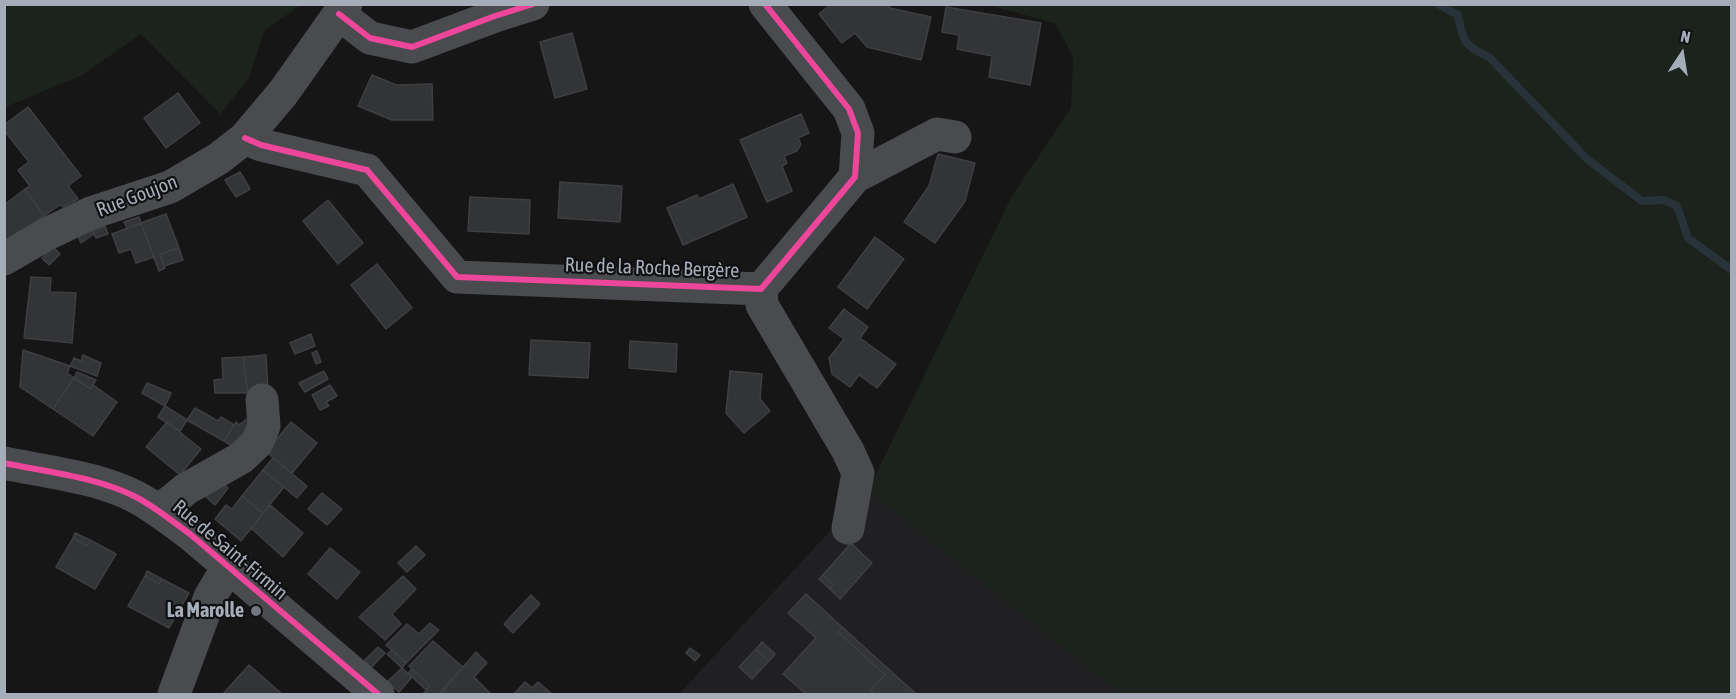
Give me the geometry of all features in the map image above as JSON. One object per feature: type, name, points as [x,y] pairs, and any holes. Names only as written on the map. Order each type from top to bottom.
[{"type":"street","points":[[343,9],[370,38],[412,47],[533,4]]},
{"type":"street","points":[[765,4],[849,109],[858,133],[855,177]]},
{"type":"street","name":"Rue Goujon","points":[[4,259],[47,234],[91,213],[170,186],[218,159],[245,138],[283,93],[343,9]]},
{"type":"street","points":[[855,177],[937,134],[955,137]]},
{"type":"street","name":"Rue de la Roche Bergère","points":[[245,138],[261,146],[367,170],[457,277],[761,289],[855,177]]},
{"type":"street","points":[[761,289],[762,305],[848,451],[858,473],[848,528]]},
{"type":"street","points":[[159,511],[186,489],[241,458],[257,444],[264,426],[262,400]]},
{"type":"street","name":"Rue de Saint-Firmin","points":[[4,464],[108,486],[134,496],[159,511],[378,694]]},
{"type":"street","points":[[174,694],[210,597],[228,567]]},
{"type":"shaded area","points":[[5,4],[301,5],[264,31],[249,78],[220,114],[141,34],[81,76],[5,107]]},
{"type":"shaded area","points":[[987,5],[1731,5],[1731,694],[1121,694],[868,490],[1012,196],[1071,108],[1073,57],[1055,23]]},
{"type":"shaded area","points":[[868,490],[1121,694],[679,694]]},
{"type":"building","points":[[831,4],[887,4],[890,8],[931,17],[921,60],[867,47],[855,33],[842,43],[819,14]]},
{"type":"building","points":[[946,7],[1041,23],[1030,85],[989,77],[992,56],[957,49],[959,35],[942,32]]},
{"type":"building","points":[[572,33],[587,89],[555,98],[540,42]]},
{"type":"building","points":[[372,75],[396,85],[432,84],[433,120],[392,120],[358,106]]},
{"type":"building","points":[[178,93],[200,123],[166,148],[144,118]]},
{"type":"building","points":[[28,107],[81,176],[68,186],[78,199],[63,207],[61,204],[44,216],[25,189],[30,186],[18,170],[29,162],[4,130],[4,125]]},
{"type":"building","points":[[801,114],[809,133],[798,138],[801,144],[797,151],[784,156],[787,163],[782,166],[792,191],[767,202],[740,140]]},
{"type":"building","points":[[938,154],[975,163],[965,201],[935,243],[904,222],[929,186]]},
{"type":"building","points":[[240,172],[250,189],[236,197],[225,180]]},
{"type":"building","points":[[560,182],[622,186],[620,222],[558,218]]},
{"type":"building","points":[[733,184],[747,217],[683,245],[667,208],[697,195],[699,199]]},
{"type":"building","points":[[25,189],[44,216],[4,242],[4,205]]},
{"type":"building","points":[[470,197],[530,200],[529,234],[468,231]]},
{"type":"building","points":[[328,200],[363,243],[338,264],[303,221]]},
{"type":"building","points":[[166,214],[179,248],[160,254],[165,268],[159,271],[141,223]]},
{"type":"building","points":[[139,217],[141,223],[127,228],[124,222]]},
{"type":"building","points":[[141,223],[154,257],[136,263],[131,249],[119,253],[112,234]]},
{"type":"building","points":[[105,226],[108,234],[96,238],[92,231]]},
{"type":"building","points":[[92,231],[94,234],[81,243],[78,236]]},
{"type":"building","points":[[875,237],[904,259],[867,309],[838,287]]},
{"type":"building","points":[[53,247],[60,254],[49,265],[42,258]]},
{"type":"building","points":[[179,248],[183,260],[164,266],[160,254]]},
{"type":"building","points":[[377,264],[412,308],[386,329],[351,285]]},
{"type":"building","points":[[31,277],[51,278],[50,292],[76,293],[72,343],[24,338]]},
{"type":"building","points":[[844,309],[868,327],[860,338],[896,364],[877,388],[859,375],[850,387],[832,374],[829,358],[844,339],[829,328]]},
{"type":"building","points":[[311,334],[315,346],[295,354],[290,343]]},
{"type":"building","points":[[531,340],[590,343],[588,378],[529,375]]},
{"type":"building","points":[[630,341],[677,344],[676,372],[629,368]]},
{"type":"building","points":[[23,350],[70,366],[67,373],[74,378],[53,409],[20,387]]},
{"type":"building","points":[[317,351],[321,362],[316,364],[312,353]]},
{"type":"building","points":[[83,355],[101,363],[97,376],[70,366],[74,358],[81,361]]},
{"type":"building","points":[[266,355],[268,391],[248,393],[243,357]]},
{"type":"building","points":[[243,357],[248,393],[215,393],[214,380],[223,379],[222,358]]},
{"type":"building","points":[[324,371],[328,379],[305,392],[299,383]]},
{"type":"building","points":[[730,371],[762,374],[760,399],[770,411],[744,433],[726,413]]},
{"type":"building","points":[[77,372],[96,380],[91,389],[74,378]]},
{"type":"building","points":[[74,378],[91,389],[93,385],[117,402],[93,436],[53,409]]},
{"type":"building","points":[[147,383],[171,393],[165,406],[142,393]]},
{"type":"building","points":[[330,385],[337,396],[326,402],[329,406],[320,410],[312,395]]},
{"type":"building","points":[[165,406],[187,420],[180,431],[158,417]]},
{"type":"building","points":[[195,408],[218,421],[221,417],[234,425],[224,441],[187,420]]},
{"type":"building","points":[[248,418],[260,426],[239,450],[224,441],[236,422],[239,425]]},
{"type":"building","points":[[167,422],[201,449],[180,475],[146,447]]},
{"type":"building","points":[[291,422],[317,443],[292,473],[266,452]]},
{"type":"building","points":[[273,458],[307,486],[297,498],[263,470]]},
{"type":"building","points":[[263,470],[284,487],[263,513],[242,496]]},
{"type":"building","points":[[218,480],[228,488],[215,505],[205,496]]},
{"type":"building","points":[[322,493],[342,509],[327,525],[308,509]]},
{"type":"building","points":[[242,496],[263,513],[241,541],[215,519],[226,505],[232,509]]},
{"type":"building","points":[[270,505],[303,533],[283,557],[251,528]]},
{"type":"building","points":[[75,533],[90,540],[87,546],[73,538]]},
{"type":"building","points":[[73,538],[87,546],[90,540],[116,554],[95,589],[56,567]]},
{"type":"building","points":[[851,543],[872,563],[840,599],[830,589],[834,585],[823,575]]},
{"type":"building","points":[[416,546],[425,555],[407,572],[398,563]]},
{"type":"building","points":[[330,548],[360,572],[337,599],[308,574]]},
{"type":"building","points":[[147,571],[162,579],[159,584],[145,576]]},
{"type":"building","points":[[823,575],[834,585],[830,589],[819,579]]},
{"type":"building","points":[[145,576],[159,584],[162,579],[189,593],[169,628],[128,606]]},
{"type":"building","points":[[403,576],[416,589],[392,614],[401,624],[385,640],[359,617]]},
{"type":"building","points":[[806,594],[842,627],[838,632],[885,675],[870,691],[874,694],[806,694],[783,674],[816,638],[788,613]]},
{"type":"building","points":[[531,595],[540,604],[513,633],[504,624]]},
{"type":"building","points":[[430,623],[439,630],[406,663],[386,645],[407,624],[419,634]]},
{"type":"building","points":[[842,627],[916,694],[874,694],[870,691],[885,675],[838,632]]},
{"type":"building","points":[[433,641],[463,667],[439,694],[423,694],[430,686],[409,666]]},
{"type":"building","points":[[762,642],[775,654],[769,661],[756,649]]},
{"type":"building","points":[[378,647],[385,653],[371,668],[364,661]]},
{"type":"building","points":[[690,648],[700,655],[695,661],[686,653]]},
{"type":"building","points":[[756,649],[769,661],[752,679],[739,667]]},
{"type":"building","points":[[392,650],[406,663],[402,668],[387,654]]},
{"type":"building","points":[[476,652],[487,663],[474,677],[491,694],[440,694]]},
{"type":"building","points":[[249,665],[282,694],[223,694]]},
{"type":"building","points":[[402,668],[412,677],[399,692],[387,682]]},
{"type":"building","points":[[412,669],[430,686],[426,690],[408,673]]},
{"type":"building","points":[[525,682],[532,688],[538,682],[552,694],[514,694]]},
{"type":"waterway","points":[[1438,4],[1458,15],[1466,42],[1489,57],[1587,159],[1642,201],[1664,200],[1677,206],[1688,238],[1732,270]]},
{"type":"cycle path","points":[[339,14],[370,38],[412,47],[533,4]]},
{"type":"cycle path","points":[[245,138],[261,145],[367,170],[457,277],[761,289],[855,177],[858,133],[849,109],[765,4]]},
{"type":"cycle path","points":[[4,463],[105,485],[121,490],[150,505],[190,534],[378,694]]},
{"type":"place","name":"La Marolle","points":[[256,611]]}]
